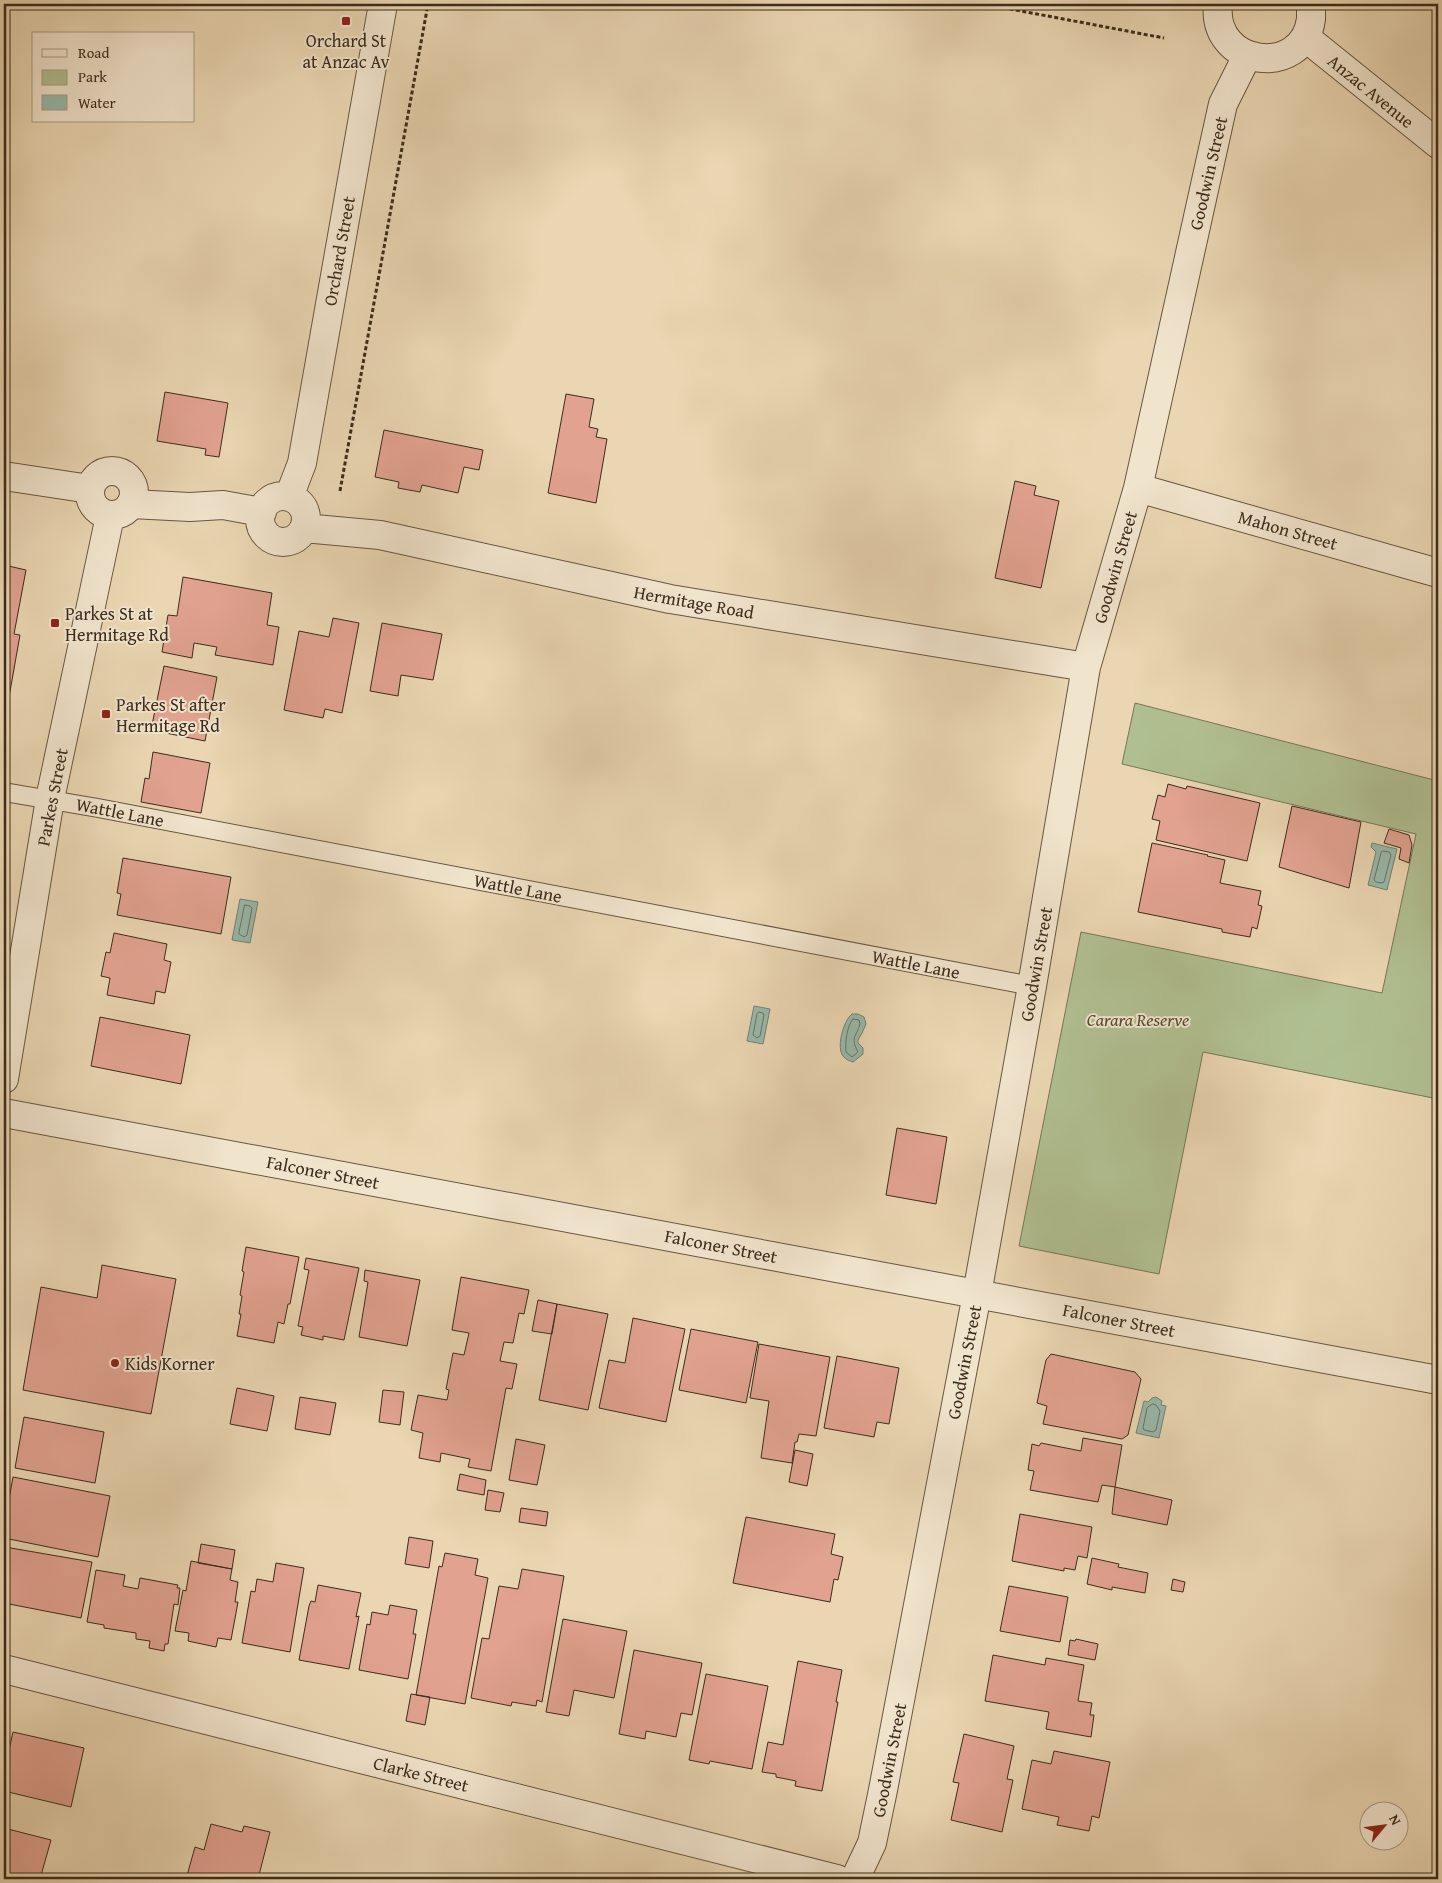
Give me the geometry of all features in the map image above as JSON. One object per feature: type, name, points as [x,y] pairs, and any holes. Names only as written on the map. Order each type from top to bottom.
[{"type":"street","name":"Orchard Street","points":[[289,497],[302,464],[383,4]]},
{"type":"street","points":[[1214,4],[1220,27],[1230,44],[1247,56],[1263,59],[1279,57],[1294,49],[1304,37],[1311,20],[1310,4]]},
{"type":"street","name":"Anzac Avenue","points":[[1304,37],[1438,144]]},
{"type":"street","name":"Goodwin Street","points":[[855,1879],[872,1843],[883,1790],[977,1294],[1086,667],[1138,488],[1223,104],[1247,56]]},
{"type":"street","points":[[121,510],[134,497],[132,482],[120,472],[104,472],[92,482],[90,489],[92,504],[103,514],[121,510],[223,505],[262,512]]},
{"type":"street","points":[[4,476],[90,489]]},
{"type":"street","name":"Mahon Street","points":[[1138,488],[1438,573]]},
{"type":"street","points":[[276,497],[289,497],[304,509],[306,515],[304,528],[300,535],[286,542],[272,538],[262,526],[260,519],[262,512],[270,500],[276,497]]},
{"type":"street","name":"Parkes Street","points":[[4,1079],[50,799],[121,510]]},
{"type":"street","name":"Hermitage Road","points":[[304,528],[380,535],[670,599],[1086,667]]},
{"type":"street","name":"Falconer Street","points":[[4,1112],[1438,1380]]},
{"type":"street","name":"Clarke Street","points":[[4,1669],[837,1879]]},
{"type":"lane","name":"Wattle Lane","points":[[4,792],[50,799],[1032,986]]},
{"type":"path","points":[[340,491],[428,4]]},
{"type":"path","points":[[984,4],[1164,38]]},
{"type":"green space","name":"Carara Reserve","points":[[1135,703],[1438,781],[1438,1099],[1203,1052],[1159,1274],[1019,1246],[1081,932],[1382,993],[1416,834],[1122,764]]},
{"type":"water","points":[[1372,843],[1397,849],[1387,890],[1368,885],[1376,852],[1371,847]]},
{"type":"water","points":[[240,899],[258,902],[250,943],[232,940]]},
{"type":"water","points":[[754,1006],[770,1009],[763,1044],[747,1041]]},
{"type":"water","points":[[852,1014],[864,1017],[866,1024],[858,1040],[858,1043],[863,1048],[863,1054],[853,1062],[844,1057],[840,1048],[844,1026]]},
{"type":"water","points":[[1156,1397],[1162,1401],[1161,1405],[1166,1406],[1159,1438],[1136,1433],[1144,1401],[1148,1402]]},
{"type":"building","points":[[165,392],[228,403],[219,457],[205,455],[206,449],[157,441]]},
{"type":"building","points":[[566,394],[594,399],[589,427],[598,429],[596,437],[607,439],[596,503],[548,493]]},
{"type":"building","points":[[384,430],[483,450],[479,470],[464,467],[458,493],[422,485],[420,492],[398,488],[399,482],[375,477]]},
{"type":"building","points":[[1015,481],[1036,486],[1034,495],[1059,501],[1041,588],[995,578]]},
{"type":"building","points":[[4,565],[26,570],[14,634],[20,635],[9,697],[4,696]]},
{"type":"building","points":[[183,577],[272,593],[267,625],[279,627],[273,665],[215,655],[217,647],[194,643],[192,658],[162,652],[168,615],[177,616]]},
{"type":"building","points":[[333,618],[359,623],[342,713],[325,709],[323,718],[284,710],[299,631],[329,637]]},
{"type":"building","points":[[382,623],[442,634],[433,680],[401,675],[398,696],[370,691]]},
{"type":"building","points":[[164,666],[217,677],[205,741],[151,730]]},
{"type":"building","points":[[153,752],[210,763],[201,813],[141,802],[145,778],[149,779]]},
{"type":"building","points":[[1168,784],[1186,789],[1187,786],[1260,803],[1247,861],[1156,840],[1160,821],[1152,819],[1158,795],[1165,797]]},
{"type":"building","points":[[1292,806],[1361,822],[1349,888],[1279,867]]},
{"type":"building","points":[[1389,829],[1409,835],[1412,845],[1409,863],[1399,859],[1401,848],[1384,843]]},
{"type":"building","points":[[1152,843],[1225,860],[1220,883],[1261,891],[1258,905],[1262,906],[1257,929],[1252,927],[1250,937],[1222,932],[1222,929],[1138,912]]},
{"type":"building","points":[[123,858],[231,877],[221,934],[117,915],[121,894],[117,893]]},
{"type":"building","points":[[114,933],[167,944],[164,960],[171,962],[165,993],[156,991],[154,1004],[107,995],[110,978],[101,976],[106,952],[110,953]]},
{"type":"building","points":[[100,1017],[190,1035],[181,1084],[91,1066]]},
{"type":"building","points":[[897,1128],[947,1137],[936,1204],[886,1195]]},
{"type":"building","points":[[246,1247],[299,1257],[290,1304],[288,1304],[284,1324],[278,1322],[274,1343],[237,1336],[241,1314],[239,1314],[242,1296],[240,1295]]},
{"type":"building","points":[[306,1258],[359,1268],[344,1340],[323,1336],[323,1340],[301,1335],[303,1327],[298,1326],[309,1270],[304,1269]]},
{"type":"building","points":[[102,1265],[176,1279],[151,1414],[23,1390],[41,1287],[97,1298]]},
{"type":"building","points":[[365,1270],[420,1280],[407,1346],[359,1337],[368,1282],[364,1281]]},
{"type":"building","points":[[461,1277],[529,1290],[524,1314],[519,1313],[513,1343],[504,1342],[500,1361],[517,1364],[512,1389],[506,1388],[491,1471],[468,1467],[470,1459],[441,1453],[440,1462],[419,1458],[423,1433],[411,1430],[418,1395],[447,1400],[449,1390],[446,1389],[453,1353],[464,1355],[469,1333],[452,1330]]},
{"type":"building","points":[[538,1300],[557,1304],[552,1334],[532,1331]]},
{"type":"building","points":[[557,1304],[608,1314],[588,1410],[539,1400]]},
{"type":"building","points":[[633,1318],[685,1329],[666,1422],[599,1408],[609,1360],[625,1363]]},
{"type":"building","points":[[691,1329],[758,1342],[746,1403],[679,1390]]},
{"type":"building","points":[[759,1344],[830,1357],[816,1436],[799,1434],[797,1442],[795,1442],[792,1463],[761,1458],[769,1401],[750,1398]]},
{"type":"building","points":[[1051,1354],[1135,1372],[1141,1379],[1128,1435],[1122,1439],[1043,1424],[1047,1406],[1037,1403],[1046,1360]]},
{"type":"building","points":[[837,1356],[899,1368],[889,1424],[877,1422],[874,1437],[824,1428]]},
{"type":"building","points":[[237,1388],[274,1396],[267,1431],[230,1424]]},
{"type":"building","points":[[383,1390],[404,1392],[400,1425],[379,1422]]},
{"type":"building","points":[[300,1397],[336,1403],[330,1435],[295,1429]]},
{"type":"building","points":[[24,1417],[104,1432],[95,1483],[15,1468]]},
{"type":"building","points":[[1083,1438],[1122,1445],[1115,1487],[1102,1485],[1098,1502],[1030,1490],[1034,1471],[1028,1470],[1032,1444],[1039,1446],[1041,1443],[1081,1451]]},
{"type":"building","points":[[516,1439],[545,1445],[537,1485],[509,1480]]},
{"type":"building","points":[[795,1450],[813,1454],[807,1486],[789,1482]]},
{"type":"building","points":[[460,1474],[486,1480],[484,1495],[457,1490]]},
{"type":"building","points":[[13,1477],[110,1496],[98,1557],[4,1538],[4,1509],[7,1510]]},
{"type":"building","points":[[1115,1487],[1172,1500],[1167,1525],[1112,1514]]},
{"type":"building","points":[[488,1490],[504,1493],[500,1512],[485,1510]]},
{"type":"building","points":[[521,1508],[548,1512],[546,1526],[519,1522]]},
{"type":"building","points":[[1020,1514],[1092,1527],[1087,1558],[1078,1556],[1075,1570],[1064,1568],[1064,1571],[1012,1561]]},
{"type":"building","points":[[746,1517],[835,1534],[831,1554],[843,1557],[838,1580],[834,1579],[830,1602],[733,1583]]},
{"type":"building","points":[[409,1537],[433,1541],[429,1568],[405,1564]]},
{"type":"building","points":[[201,1544],[235,1550],[232,1569],[198,1563]]},
{"type":"building","points":[[5,1547],[92,1562],[81,1618],[4,1603]]},
{"type":"building","points":[[445,1553],[478,1559],[475,1575],[488,1578],[465,1704],[416,1695],[439,1566],[442,1567]]},
{"type":"building","points":[[1092,1558],[1119,1564],[1118,1567],[1148,1573],[1145,1593],[1112,1587],[1112,1590],[1087,1584]]},
{"type":"building","points":[[191,1561],[232,1569],[230,1580],[238,1582],[235,1602],[238,1602],[231,1640],[218,1638],[216,1647],[188,1641],[189,1633],[175,1631],[183,1590],[186,1591]]},
{"type":"building","points":[[276,1563],[304,1568],[290,1652],[242,1643],[251,1591],[255,1592],[257,1579],[273,1582]]},
{"type":"building","points":[[522,1569],[564,1576],[542,1702],[537,1700],[536,1706],[512,1702],[511,1706],[471,1698],[482,1638],[489,1639],[499,1586],[518,1589]]},
{"type":"building","points":[[96,1570],[125,1575],[123,1586],[138,1589],[140,1578],[178,1585],[177,1588],[180,1588],[178,1605],[174,1604],[168,1644],[165,1644],[164,1651],[149,1648],[150,1641],[136,1639],[136,1633],[104,1628],[104,1625],[87,1622]]},
{"type":"building","points":[[1173,1579],[1185,1582],[1183,1592],[1171,1590]]},
{"type":"building","points":[[318,1585],[361,1593],[356,1617],[359,1616],[349,1669],[299,1660],[309,1606],[311,1601],[315,1602]]},
{"type":"building","points":[[1009,1586],[1068,1597],[1060,1642],[1000,1631]]},
{"type":"building","points":[[390,1605],[417,1610],[413,1634],[416,1634],[408,1679],[359,1670],[367,1624],[370,1625],[372,1612],[388,1615]]},
{"type":"building","points":[[563,1619],[627,1631],[614,1698],[574,1690],[569,1716],[546,1712]]},
{"type":"building","points":[[1076,1639],[1098,1644],[1095,1660],[1068,1655],[1070,1640],[1075,1641]]},
{"type":"building","points":[[634,1650],[702,1663],[692,1715],[681,1713],[676,1737],[646,1731],[645,1739],[619,1734]]},
{"type":"building","points":[[993,1655],[1045,1665],[1046,1658],[1084,1665],[1078,1701],[1092,1703],[1090,1715],[1094,1715],[1091,1737],[1046,1729],[1049,1712],[985,1701]]},
{"type":"building","points":[[798,1661],[842,1670],[822,1791],[795,1786],[796,1781],[776,1777],[776,1774],[762,1772],[768,1742],[783,1745]]},
{"type":"building","points":[[706,1674],[768,1686],[752,1769],[710,1761],[709,1764],[689,1760]]},
{"type":"building","points":[[411,1694],[430,1697],[425,1725],[406,1721]]},
{"type":"building","points":[[13,1732],[84,1748],[71,1807],[4,1791],[4,1753],[8,1754]]},
{"type":"building","points":[[964,1734],[1014,1746],[1007,1779],[1013,1780],[1002,1832],[951,1820],[959,1783],[953,1782]]},
{"type":"building","points":[[1054,1751],[1110,1762],[1099,1818],[1092,1816],[1089,1831],[1057,1825],[1059,1817],[1022,1809],[1032,1760],[1051,1764]]},
{"type":"building","points":[[211,1824],[242,1832],[244,1826],[270,1832],[258,1879],[186,1879],[195,1847],[204,1850]]},
{"type":"building","points":[[4,1828],[51,1840],[40,1879],[22,1879],[4,1874]]},
{"type":"place","name":"Orchard St at Anzac Av","points":[[346,21]]},
{"type":"place","name":"Parkes St at Hermitage Rd","points":[[55,623]]},
{"type":"place","name":"Parkes St after Hermitage Rd","points":[[106,714]]},
{"type":"place","name":"Kids Korner","points":[[115,1363]]}]
